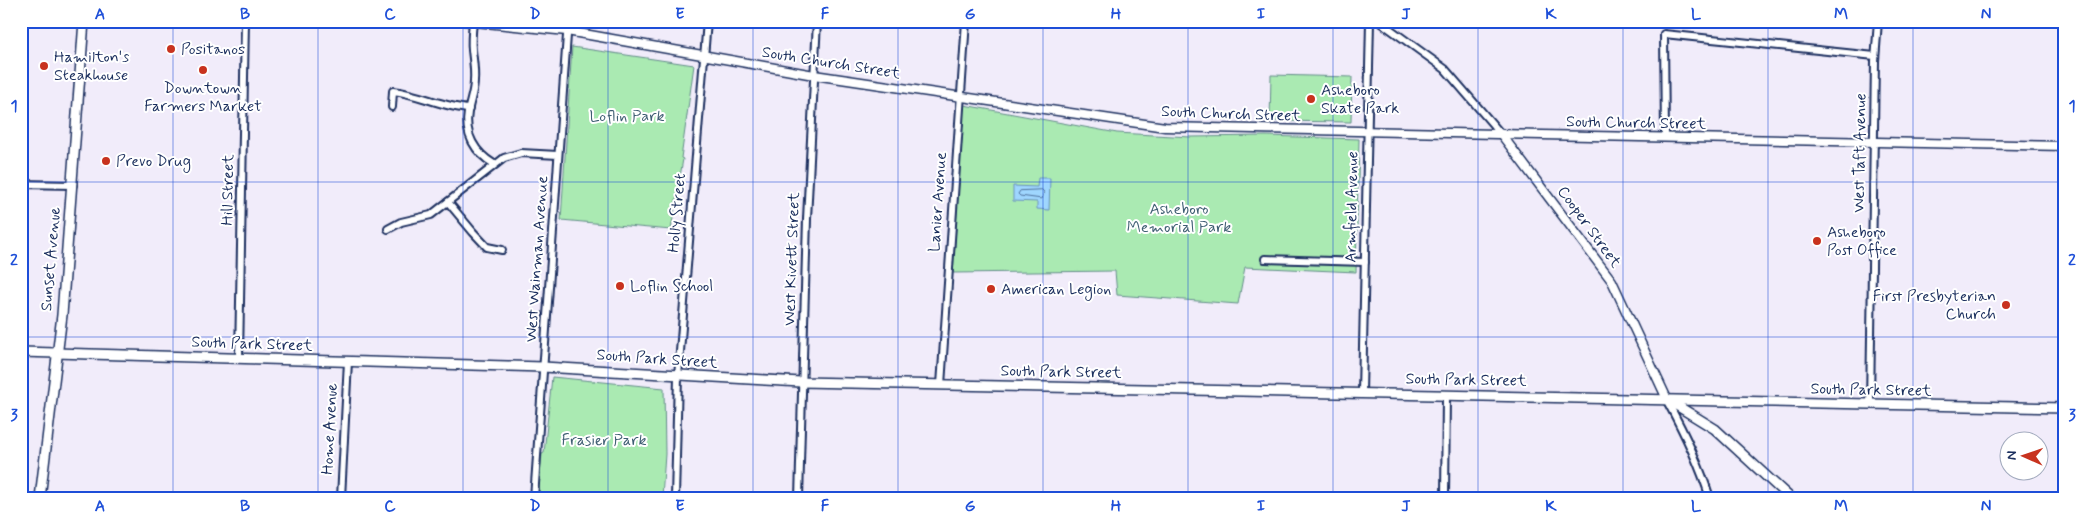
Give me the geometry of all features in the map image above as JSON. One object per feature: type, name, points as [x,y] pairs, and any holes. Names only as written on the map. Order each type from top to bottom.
[{"type":"main road","name":"Sunset Avenue","points":[[40,498],[58,353],[73,184],[84,21]]},
{"type":"main road","name":"South Park Street","points":[[21,352],[543,367],[801,382],[2065,408]]},
{"type":"main road","points":[[1667,399],[1715,429],[1790,498]]},
{"type":"street","name":"Hill Street","points":[[239,358],[245,21]]},
{"type":"street","name":"South Church Street","points":[[464,21],[567,32],[814,75],[1165,127],[2065,146]]},
{"type":"street","name":"West Wainman Avenue","points":[[534,498],[568,21]]},
{"type":"street","name":"Holly Street","points":[[675,498],[678,376],[707,21]]},
{"type":"street","name":"West Kivett Street","points":[[798,498],[801,382],[817,21]]},
{"type":"street","name":"Lanier Avenue","points":[[941,385],[966,21]]},
{"type":"street","name":"Armfield Avenue","points":[[1362,393],[1370,21]]},
{"type":"street","name":"Cooper Street","points":[[1379,21],[1445,69],[1501,134],[1612,281],[1667,399],[1688,439],[1703,474],[1710,498]]},
{"type":"street","name":"West Taft Avenue","points":[[1870,405],[1878,21]]},
{"type":"street","points":[[473,22],[472,48],[475,65],[468,127],[470,140],[478,151],[494,164]]},
{"type":"street","points":[[1665,137],[1664,34],[1876,56]]},
{"type":"street","points":[[392,107],[393,91],[410,93],[458,108],[469,109]]},
{"type":"street","points":[[388,229],[401,222],[431,215],[504,158],[522,153],[558,155]]},
{"type":"street","points":[[21,184],[73,184]]},
{"type":"street","points":[[448,202],[487,247],[502,250]]},
{"type":"street","points":[[1265,259],[1365,262]]},
{"type":"street","name":"Home Avenue","points":[[340,498],[348,362]]},
{"type":"street","points":[[1445,498],[1446,395]]},
{"type":"green space","name":"Loflin Park","points":[[572,47],[694,65],[681,158],[683,159],[671,230],[561,220]]},
{"type":"green space","name":"Asheboro Skate Park","points":[[1271,75],[1352,77],[1351,122],[1270,121]]},
{"type":"green space","name":"Asheboro Memorial Park","points":[[964,105],[1117,133],[1191,137],[1266,136],[1359,139],[1356,272],[1245,267],[1238,304],[1117,295],[1115,271],[953,273]]},
{"type":"green space","name":"Frasier Park","points":[[552,377],[664,388],[665,454],[662,498],[538,498]]},
{"type":"water","points":[[1038,178],[1050,178],[1049,210],[1037,209],[1037,202],[1013,201],[1013,186],[1037,187]]},
{"type":"place","name":"Positanos","points":[[171,49]]},
{"type":"place","name":"Hamilton's Steakhouse","points":[[44,66]]},
{"type":"place","name":"Downtown Farmers Market","points":[[203,70]]},
{"type":"place","name":"Asheboro Skate Park","points":[[1311,99]]},
{"type":"place","name":"Prevo Drug","points":[[106,161]]},
{"type":"place","name":"Asheboro Post Office","points":[[1817,241]]},
{"type":"place","name":"Loflin School","points":[[620,286]]},
{"type":"place","name":"American Legion","points":[[991,289]]},
{"type":"place","name":"First Presbyterian Church","points":[[2006,305]]}]
